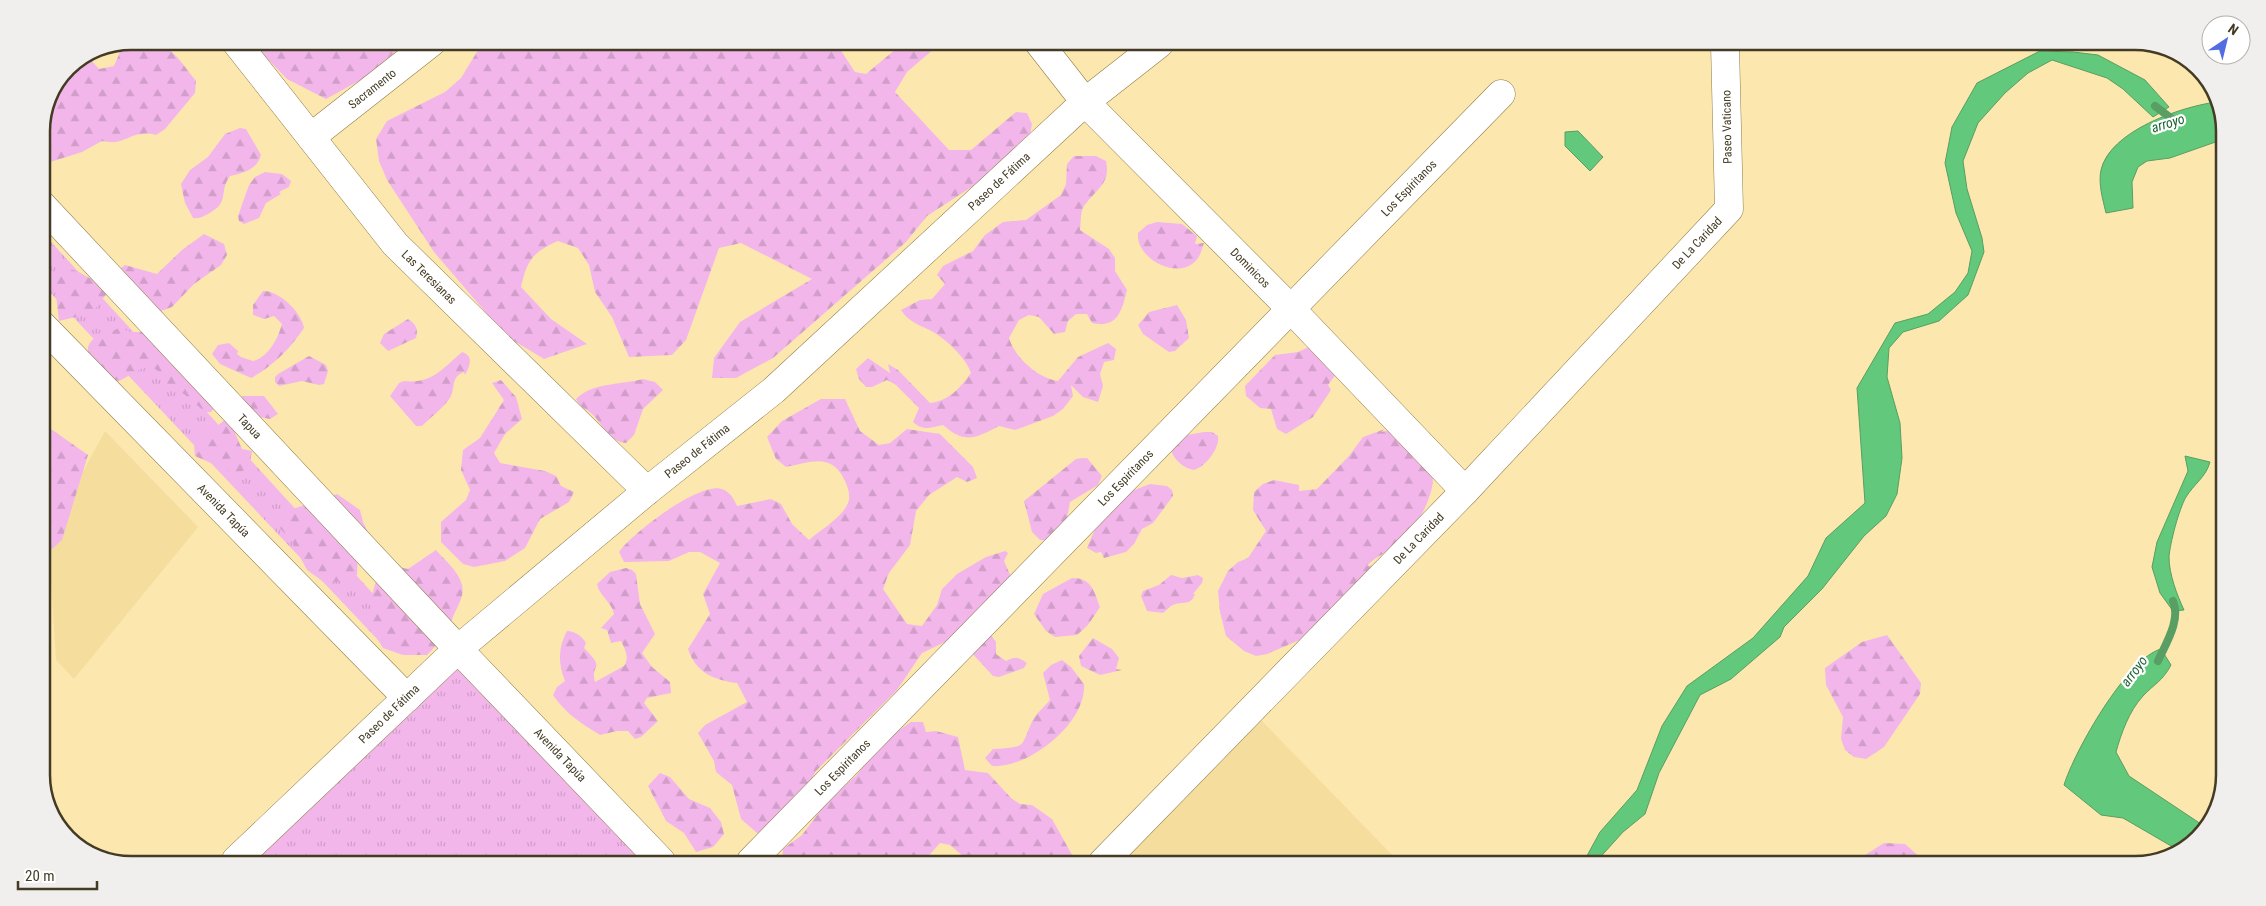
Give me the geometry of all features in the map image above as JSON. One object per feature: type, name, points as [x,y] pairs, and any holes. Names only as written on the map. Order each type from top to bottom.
[{"type":"street","name":"Las Teresianas","points":[[241,50],[395,244],[647,491]]},
{"type":"street","name":"Sacramento","points":[[311,137],[422,50]]},
{"type":"street","name":"Dominicos","points":[[1044,50],[1085,102],[1290,308],[1465,491]]},
{"type":"street","name":"Paseo de Fátima","points":[[247,856],[458,649],[647,491],[774,390],[1085,102],[1151,50]]},
{"type":"street","name":"Paseo Vaticano","points":[[1726,50],[1729,209]]},
{"type":"street","name":"Los Espiritanos","points":[[757,856],[1501,94]]},
{"type":"street","name":"De La Caridad","points":[[1109,856],[1465,491],[1729,209]]},
{"type":"street","name":"Tapua","points":[[50,214],[458,649]]},
{"type":"street","name":"Avenida Tapúa","points":[[50,332],[407,698]]},
{"type":"street","name":"Avenida Tapúa","points":[[458,649],[656,856]]},
{"type":"shaded area","points":[[105,431],[198,527],[74,679],[56,660],[50,567],[50,532]]},
{"type":"shaded area","points":[[1261,720],[1393,856],[1129,856]]},
{"type":"green space","points":[[131,50],[170,50],[196,81],[195,93],[165,129],[156,135],[148,133],[134,135],[117,142],[102,141],[82,152],[50,162],[52,115],[56,100],[64,86],[74,74],[92,61],[99,69],[114,66],[120,52]]},
{"type":"green space","points":[[259,50],[397,50],[364,78],[326,99],[287,79]]},
{"type":"green space","points":[[478,50],[841,50],[855,72],[866,74],[895,50],[933,50],[907,72],[895,92],[949,150],[971,150],[1016,112],[1027,113],[1032,124],[1030,135],[1016,151],[973,186],[927,216],[906,242],[773,358],[736,378],[712,378],[714,358],[740,322],[812,279],[741,243],[719,248],[686,340],[672,355],[629,357],[612,317],[595,292],[589,265],[578,248],[558,241],[543,249],[532,258],[521,287],[551,319],[587,344],[544,359],[506,336],[434,252],[387,180],[379,161],[376,139],[387,121],[445,92],[461,78]]},
{"type":"green space","points":[[240,128],[246,129],[261,155],[259,160],[249,170],[230,176],[222,201],[215,210],[200,218],[193,218],[185,203],[181,184],[190,170],[208,157],[225,134]]},
{"type":"green space","points":[[1074,156],[1096,156],[1106,161],[1107,169],[1104,181],[1083,208],[1080,230],[1109,249],[1115,258],[1115,271],[1127,290],[1121,311],[1113,320],[1101,324],[1092,323],[1087,314],[1076,314],[1068,321],[1065,332],[1054,334],[1039,317],[1029,315],[1019,320],[1009,338],[1016,353],[1028,366],[1043,376],[1058,381],[1078,357],[1108,343],[1116,349],[1114,360],[1104,362],[1100,374],[1103,386],[1098,402],[1083,397],[1071,385],[1073,396],[1063,409],[1053,416],[1015,430],[999,426],[970,438],[958,435],[943,425],[927,428],[920,427],[913,422],[919,408],[896,385],[887,380],[872,387],[866,387],[859,379],[856,369],[868,358],[890,373],[888,364],[898,370],[930,403],[943,400],[958,389],[971,373],[965,361],[944,340],[911,321],[901,310],[920,300],[932,299],[945,284],[937,275],[943,266],[973,251],[985,235],[1003,222],[1026,220],[1061,195],[1066,184],[1067,164]]},
{"type":"green space","points":[[265,172],[282,174],[291,181],[289,187],[279,192],[281,194],[266,203],[259,218],[244,224],[239,221],[238,216],[249,185],[255,177]]},
{"type":"green space","points":[[1157,222],[1182,224],[1197,236],[1195,244],[1204,243],[1199,256],[1190,265],[1181,268],[1171,268],[1160,265],[1144,251],[1139,243],[1138,233],[1147,225]]},
{"type":"green space","points":[[204,234],[224,244],[227,255],[221,265],[194,284],[172,307],[142,318],[111,288],[92,313],[59,321],[54,277],[62,272],[75,271],[98,280],[108,278],[125,265],[157,274],[182,250]]},
{"type":"green space","points":[[50,241],[399,622],[386,645],[378,640],[50,293]]},
{"type":"green space","points":[[263,291],[276,294],[289,304],[299,316],[304,328],[280,356],[267,368],[251,378],[220,364],[212,354],[218,345],[229,343],[238,351],[237,354],[241,357],[253,361],[264,356],[275,341],[282,324],[274,316],[264,319],[253,315],[253,305]]},
{"type":"green space","points":[[1177,305],[1186,320],[1189,338],[1175,351],[1169,352],[1143,334],[1138,325],[1149,312]]},
{"type":"green space","points":[[408,319],[416,327],[416,338],[388,351],[380,343],[384,334]]},
{"type":"green space","points":[[119,328],[131,332],[155,332],[216,406],[211,412],[205,412],[184,394],[169,387],[161,373],[152,367],[141,369],[119,381],[98,369],[88,353],[91,341],[101,332],[108,333]]},
{"type":"green space","points":[[1315,344],[1342,366],[1328,385],[1331,390],[1313,417],[1286,434],[1277,429],[1271,409],[1260,408],[1246,396],[1245,386],[1275,355],[1298,352]]},
{"type":"green space","points":[[462,352],[470,359],[465,375],[464,372],[457,377],[452,394],[444,405],[422,426],[416,426],[390,396],[399,383],[429,378]]},
{"type":"green space","points":[[309,356],[326,365],[328,371],[324,384],[319,385],[302,381],[279,386],[275,382],[275,377],[278,374]]},
{"type":"green space","points":[[643,379],[655,382],[663,390],[643,409],[634,435],[626,443],[620,442],[611,436],[576,399],[599,387]]},
{"type":"green space","points":[[501,380],[516,397],[522,419],[505,434],[494,453],[500,463],[545,471],[556,476],[561,486],[574,492],[569,502],[540,519],[525,548],[505,561],[474,567],[463,564],[441,542],[441,522],[466,500],[470,490],[461,470],[463,450],[480,438],[504,400],[492,383]]},
{"type":"green space","points":[[242,396],[264,396],[278,414],[270,419],[248,415]]},
{"type":"green space","points":[[821,399],[845,399],[860,431],[879,445],[890,443],[907,429],[940,434],[973,467],[977,478],[967,482],[957,477],[929,495],[916,511],[910,545],[889,573],[883,589],[907,624],[922,626],[937,605],[942,589],[957,574],[986,557],[1005,551],[1008,553],[1004,561],[1011,577],[960,635],[922,653],[897,690],[816,771],[794,811],[768,831],[757,833],[741,819],[732,785],[716,772],[714,761],[698,733],[705,725],[747,702],[737,683],[721,680],[701,670],[691,657],[688,649],[710,614],[703,594],[720,563],[700,552],[689,552],[669,561],[624,562],[619,552],[637,533],[667,511],[698,493],[712,489],[722,489],[727,492],[737,506],[771,499],[781,504],[792,524],[809,540],[836,519],[845,508],[849,498],[846,484],[840,472],[834,466],[820,461],[786,467],[776,459],[767,437],[782,421]]},
{"type":"green space","points":[[228,417],[242,449],[252,451],[250,463],[243,471],[233,473],[195,456],[194,445]]},
{"type":"green space","points":[[50,428],[88,455],[62,540],[50,551]]},
{"type":"green space","points":[[1385,429],[1381,432],[1391,430],[1431,471],[1433,478],[1432,488],[1419,520],[1401,543],[1367,566],[1377,565],[1318,632],[1267,654],[1256,656],[1244,651],[1226,636],[1220,612],[1218,591],[1228,571],[1238,562],[1248,558],[1266,531],[1253,510],[1254,492],[1263,484],[1274,480],[1299,485],[1299,491],[1317,489],[1349,456],[1363,437]]},
{"type":"green space","points":[[1212,432],[1218,436],[1217,446],[1207,461],[1199,468],[1194,470],[1186,467],[1177,460],[1171,450],[1181,436]]},
{"type":"green space","points":[[1087,458],[1102,476],[1098,485],[1070,502],[1066,524],[1050,540],[1040,540],[1032,532],[1024,501],[1076,459]]},
{"type":"green space","points":[[1150,484],[1167,486],[1172,490],[1173,496],[1153,523],[1142,529],[1134,544],[1126,552],[1104,558],[1101,552],[1096,553],[1087,548],[1098,524],[1110,507],[1126,494]]},
{"type":"green space","points":[[337,494],[360,510],[368,532],[358,551],[357,575],[337,582],[325,583],[307,570],[291,540],[276,524],[278,514]]},
{"type":"green space","points":[[436,550],[456,572],[462,585],[463,592],[450,631],[427,655],[403,655],[383,648],[370,621],[372,594],[381,569],[385,564],[408,569]]},
{"type":"green space","points":[[626,568],[636,574],[640,604],[655,634],[642,653],[652,667],[670,682],[671,693],[647,698],[644,703],[658,721],[641,737],[635,739],[628,731],[617,731],[600,735],[568,713],[553,695],[557,687],[565,681],[560,656],[562,643],[567,631],[578,634],[586,643],[584,648],[595,660],[596,664],[594,671],[595,682],[624,666],[626,663],[626,654],[621,641],[611,643],[607,630],[601,628],[614,614],[597,584],[610,572]]},
{"type":"green space","points":[[1171,575],[1182,578],[1198,575],[1203,578],[1202,583],[1189,602],[1173,605],[1163,613],[1147,611],[1141,596],[1143,591],[1159,585]]},
{"type":"green space","points":[[1072,578],[1084,580],[1091,586],[1100,607],[1088,625],[1077,635],[1055,637],[1046,631],[1034,614],[1043,594]]},
{"type":"green space","points":[[989,632],[996,642],[996,654],[1006,661],[1015,658],[1021,659],[1027,663],[1024,668],[999,677],[993,676],[971,652]]},
{"type":"green space","points":[[1887,635],[1921,683],[1920,694],[1884,747],[1866,759],[1854,757],[1845,750],[1841,739],[1843,717],[1826,685],[1825,668],[1862,642]]},
{"type":"green space","points":[[1093,638],[1112,649],[1119,658],[1116,669],[1122,670],[1100,675],[1081,666],[1079,656]]},
{"type":"green space","points":[[458,649],[661,856],[259,856]]},
{"type":"green space","points":[[1062,660],[1071,667],[1084,684],[1082,699],[1076,714],[1053,741],[1038,752],[1006,765],[992,766],[985,758],[993,749],[1022,744],[1034,718],[1050,700],[1043,673],[1051,665]]},
{"type":"green space","points":[[911,722],[923,722],[926,732],[936,731],[958,737],[965,770],[988,773],[1011,798],[1020,804],[1032,805],[1052,819],[1073,856],[963,856],[950,845],[940,843],[928,856],[782,856],[783,849],[802,835],[830,798],[856,776],[882,742]]},
{"type":"green space","points":[[660,773],[670,777],[689,799],[710,808],[721,822],[724,834],[713,847],[696,852],[684,833],[666,821],[648,786]]},
{"type":"green space","points":[[1884,843],[1905,844],[1919,856],[1864,856]]},
{"type":"water","points":[[2040,51],[2098,55],[2145,80],[2169,107],[2153,117],[2123,89],[2107,78],[2052,60],[2028,73],[2005,93],[1978,123],[1963,161],[1967,189],[1982,238],[1984,252],[1968,295],[1939,321],[1903,332],[1889,348],[1887,377],[1900,423],[1902,458],[1897,494],[1886,516],[1864,536],[1822,589],[1784,627],[1780,637],[1731,679],[1700,695],[1659,773],[1645,814],[1623,832],[1601,856],[1587,856],[1600,832],[1637,790],[1662,726],[1687,686],[1753,638],[1808,576],[1826,538],[1865,503],[1857,388],[1895,323],[1928,314],[1955,292],[1968,273],[1972,251],[1956,213],[1945,163],[1952,127],[1977,83]]},
{"type":"water","points":[[2211,103],[2216,125],[2216,142],[2170,158],[2147,161],[2138,167],[2132,182],[2133,208],[2106,213],[2100,186],[2100,175],[2107,156],[2118,144],[2148,123],[2166,115]]},
{"type":"water","points":[[1578,131],[1603,157],[1590,171],[1565,146],[1565,132]]},
{"type":"water","points":[[2185,456],[2210,462],[2206,472],[2186,497],[2173,535],[2169,564],[2184,610],[2173,611],[2160,593],[2152,567],[2157,542],[2188,471]]},
{"type":"water","points":[[2161,649],[2171,665],[2158,682],[2138,702],[2123,730],[2116,752],[2129,776],[2200,823],[2184,839],[2172,847],[2123,818],[2101,815],[2064,785],[2079,751],[2103,708],[2133,669],[2147,656]]},
{"type":"waterway","points":[[2155,106],[2176,122]]},
{"type":"waterway","name":"arroyo","points":[[2158,661],[2174,624],[2175,608],[2173,601]]}]
